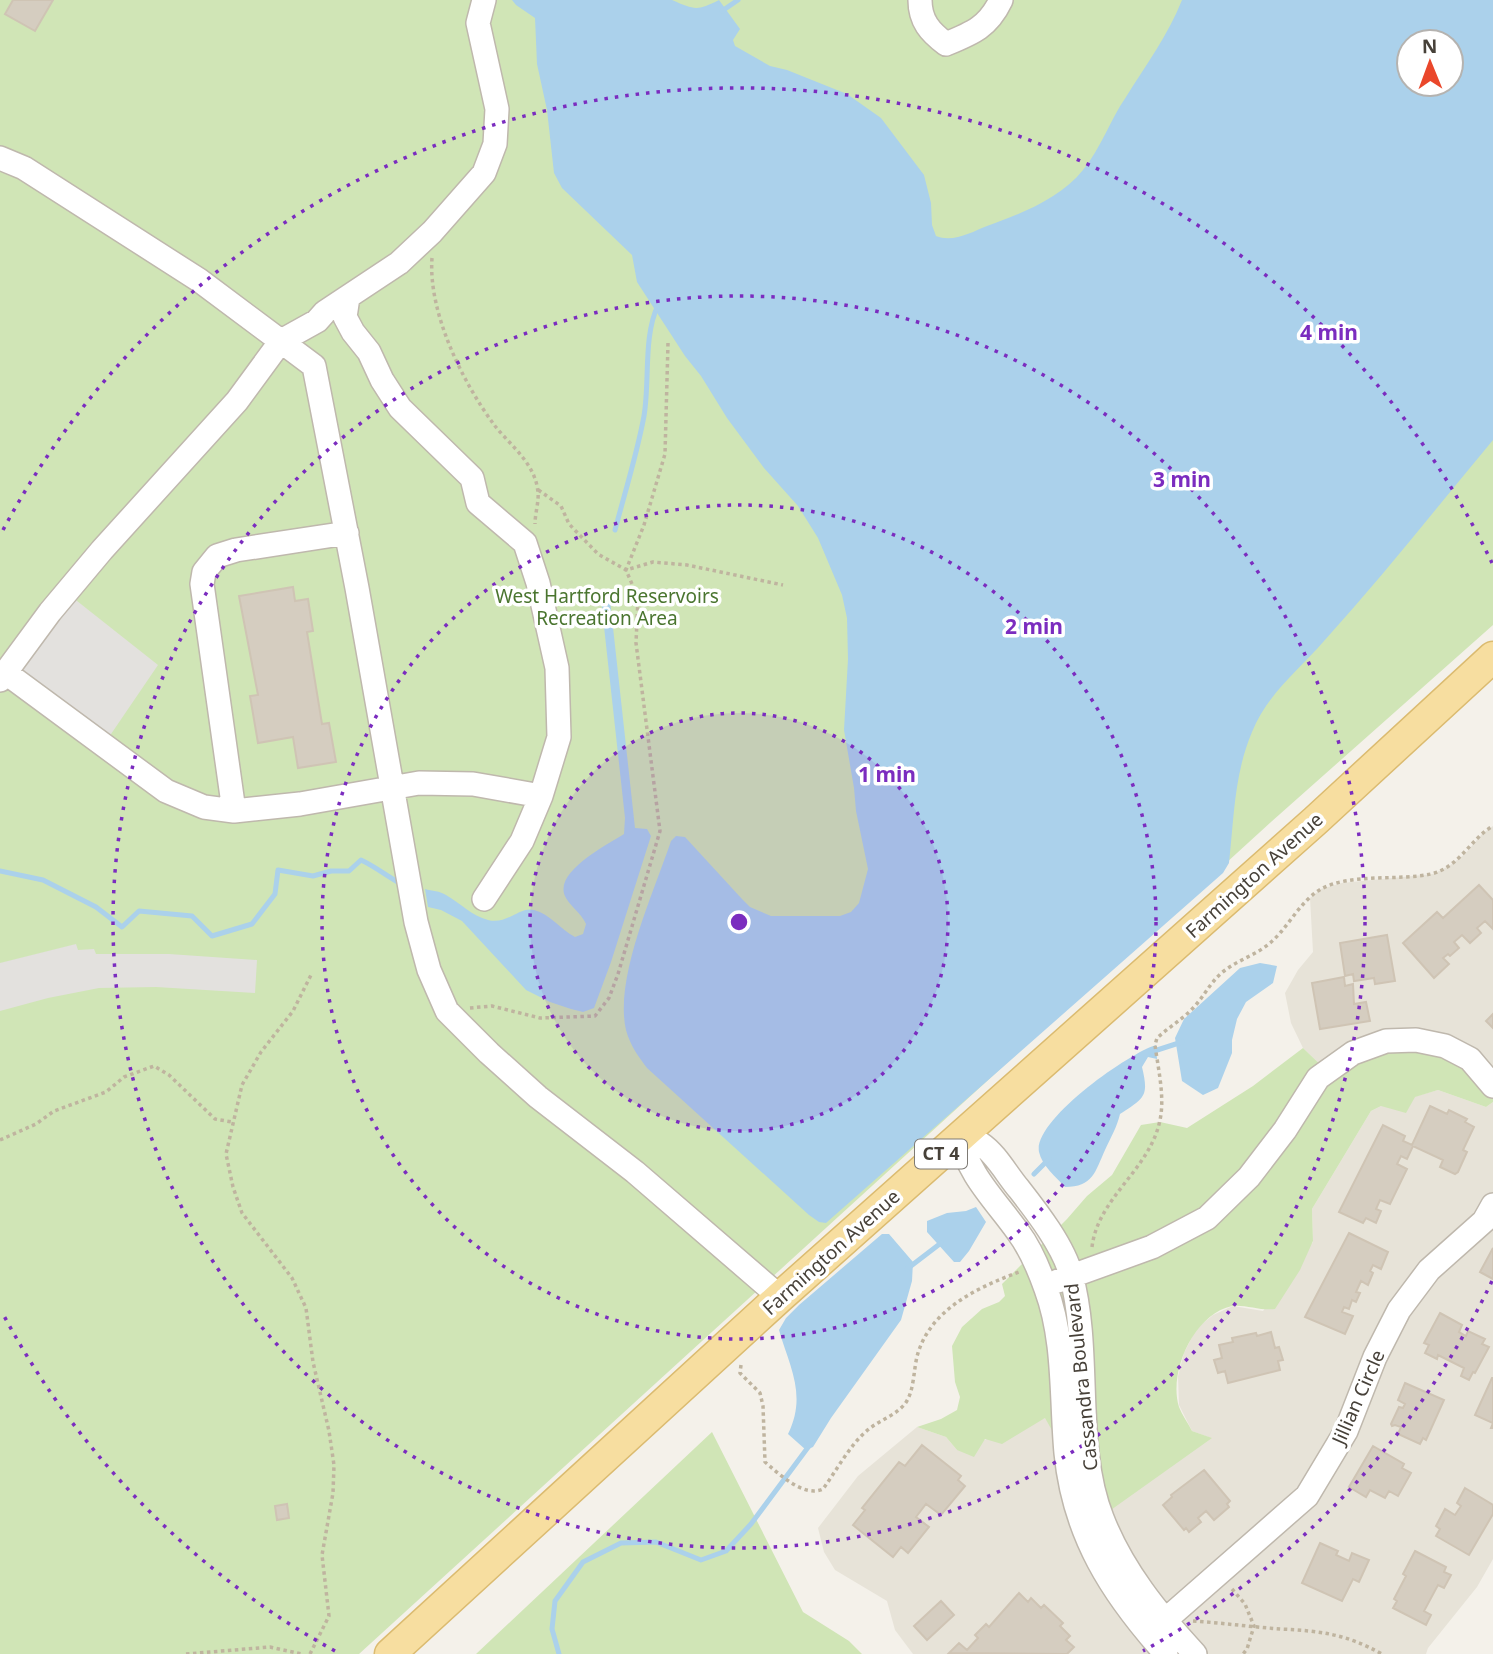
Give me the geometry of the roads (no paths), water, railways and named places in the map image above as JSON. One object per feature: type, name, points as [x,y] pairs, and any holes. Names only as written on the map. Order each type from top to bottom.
[{"type":"main road","name":"Farmington Avenue","points":[[390,1654],[780,1297],[1489,667]]},
{"type":"street","points":[[484,0],[478,23],[496,109],[495,144],[484,173],[432,232],[399,263],[325,312],[317,321],[281,341],[237,401],[129,519],[50,612],[3,676],[166,790],[204,807],[234,811],[300,804],[419,783],[473,784],[541,796]]},
{"type":"street","points":[[920,0],[920,14],[931,33],[946,44],[972,33],[992,18],[1001,0]]},
{"type":"street","points":[[0,158],[24,168],[199,281],[314,366],[347,533],[409,886],[429,970],[447,1011],[538,1097],[635,1172],[780,1297]]},
{"type":"street","points":[[348,297],[345,317],[369,352],[382,380],[400,408],[472,478],[478,503],[525,543],[538,583],[558,668],[559,737],[541,796],[522,841],[484,899]]},
{"type":"street","points":[[234,811],[202,584],[204,572],[217,556],[236,550],[347,533]]},
{"type":"street","points":[[1041,1276],[1068,1266],[1152,1247],[1207,1218],[1249,1177],[1285,1130],[1318,1078],[1353,1053],[1386,1041],[1416,1040],[1445,1046],[1470,1059],[1493,1086]]},
{"type":"street","name":"Cassandra Boulevard","points":[[1166,1654],[1157,1627],[1121,1561],[1101,1517],[1090,1476],[1082,1352],[1068,1266],[1026,1198],[994,1157],[980,1144],[961,1137],[963,1152],[969,1165],[1020,1235],[1041,1276],[1056,1324],[1066,1455],[1081,1523],[1097,1562],[1122,1600],[1157,1627],[1195,1654]]},
{"type":"street","name":"Jillian Circle","points":[[1157,1627],[1307,1496],[1346,1431],[1375,1357],[1399,1310],[1429,1270],[1483,1221],[1493,1205]]},
{"type":"water","points":[[512,0],[672,0],[696,8],[719,0],[740,29],[733,40],[735,46],[770,66],[847,94],[881,118],[924,175],[936,236],[949,238],[969,234],[1026,211],[1074,180],[1095,153],[1120,106],[1163,38],[1182,0],[1493,0],[1493,440],[1367,592],[1266,706],[1246,748],[1236,797],[1229,863],[1223,873],[826,1223],[809,1215],[647,1068],[626,1030],[624,1009],[630,961],[671,841],[676,836],[685,837],[750,907],[771,916],[840,916],[851,912],[859,903],[868,869],[844,730],[848,659],[847,618],[842,595],[818,538],[798,506],[764,468],[727,418],[637,282],[632,255],[562,188],[554,173],[547,110],[537,64],[535,18]]},
{"type":"water","points":[[600,590],[609,591],[635,828],[647,829],[651,836],[594,1008],[583,1012],[550,1002],[526,990],[462,921],[441,910],[428,907],[425,889],[444,894],[488,920],[501,920],[529,909],[545,915],[575,937],[583,934],[586,924],[566,898],[563,889],[566,879],[594,852],[624,834],[625,818]]},
{"type":"water","points":[[1260,963],[1277,966],[1273,983],[1246,1002],[1237,1019],[1232,1053],[1218,1088],[1203,1095],[1182,1081],[1175,1038],[1184,1019],[1240,968]]},
{"type":"water","points":[[1156,1045],[1157,1059],[1148,1057],[1142,1067],[1145,1084],[1143,1095],[1120,1114],[1092,1177],[1082,1184],[1065,1187],[1046,1167],[1039,1152],[1041,1139],[1051,1123],[1085,1089],[1125,1061]]},
{"type":"water","points":[[976,1207],[986,1222],[969,1251],[960,1262],[954,1262],[927,1232],[927,1221],[947,1213]]},
{"type":"water","points":[[882,1234],[889,1234],[913,1262],[912,1281],[901,1320],[813,1447],[806,1450],[788,1434],[796,1407],[795,1382],[779,1330],[799,1305]]},
{"type":"waterway","points":[[722,11],[738,0]]},
{"type":"waterway","points":[[615,530],[644,416],[650,331],[658,305]]},
{"type":"waterway","points":[[0,871],[43,880],[96,907],[122,927],[139,911],[192,916],[212,936],[252,924],[275,894],[278,870],[313,876],[331,871],[349,871],[361,860],[403,885]]},
{"type":"waterway","points":[[1151,1052],[1182,1042]]},
{"type":"waterway","points":[[1034,1174],[1049,1159]]},
{"type":"waterway","points":[[907,1269],[941,1243]]},
{"type":"waterway","points":[[559,1654],[552,1629],[555,1601],[583,1562],[621,1543],[656,1542],[701,1560],[726,1551],[751,1524],[809,1446]]},
{"type":"park label","name":"West Hartford Reservoirs Recreation Area","points":[[607,607]]}]
